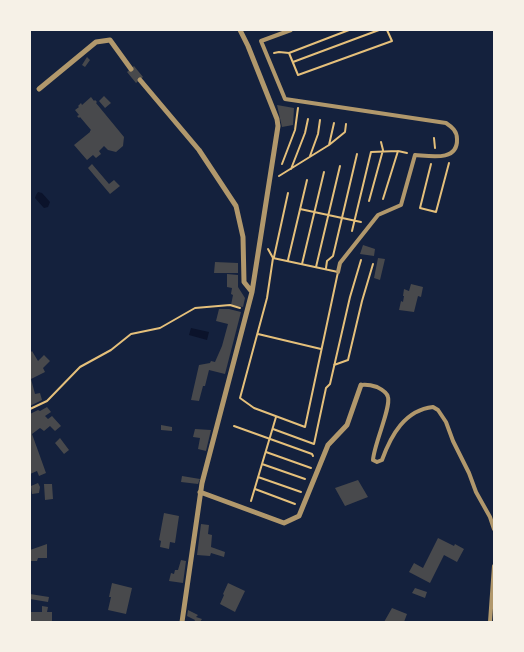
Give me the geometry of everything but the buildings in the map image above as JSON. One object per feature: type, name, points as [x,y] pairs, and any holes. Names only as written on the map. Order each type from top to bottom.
[{"type":"street","points":[[182,622],[200,492],[248,311],[278,126],[277,119],[240,30]]},
{"type":"street","points":[[39,89],[96,42],[110,40],[131,69]]},
{"type":"street","points":[[140,80],[199,150],[236,206],[243,237],[244,282],[252,292]]},
{"type":"street","points":[[200,492],[284,523],[299,516],[328,445],[347,425],[361,385]]},
{"type":"lane","points":[[291,30],[261,41],[284,99],[446,123],[454,128],[457,137],[456,146],[451,154],[444,156],[415,155],[401,205],[378,214],[340,263],[338,272]]},
{"type":"lane","points":[[361,385],[366,384],[379,387],[389,398],[374,450],[373,460],[377,462],[382,460],[395,431],[403,422],[420,410],[433,407],[438,410],[446,422],[494,529]]},
{"type":"lane","points":[[490,622],[494,566]]},
{"type":"path","points":[[267,56],[279,52],[289,53],[349,30]]},
{"type":"path","points":[[293,62],[379,30]]},
{"type":"path","points":[[289,53],[298,76],[392,41],[387,30]]},
{"type":"path","points":[[281,165],[295,130],[299,102]]},
{"type":"path","points":[[290,170],[308,119]]},
{"type":"path","points":[[310,157],[318,134],[320,120]]},
{"type":"path","points":[[329,145],[334,123]]},
{"type":"path","points":[[280,170],[280,176],[329,145],[345,132],[346,124]]},
{"type":"path","points":[[434,138],[434,156],[420,208],[436,212],[451,154]]},
{"type":"path","points":[[369,201],[383,150],[381,142]]},
{"type":"path","points":[[352,231],[371,152],[383,150],[398,151],[415,155]]},
{"type":"path","points":[[384,199],[398,151]]},
{"type":"path","points":[[326,269],[327,261],[333,256],[357,154]]},
{"type":"path","points":[[316,267],[340,166]]},
{"type":"path","points":[[302,264],[324,172]]},
{"type":"path","points":[[288,261],[307,180]]},
{"type":"path","points":[[268,249],[273,258],[338,272],[305,427],[254,408],[240,398],[267,298],[273,258],[288,193]]},
{"type":"path","points":[[300,209],[370,224]]},
{"type":"path","points":[[272,429],[314,444],[326,388],[330,384],[350,297],[362,260]]},
{"type":"path","points":[[334,365],[348,360],[373,264]]},
{"type":"path","points":[[30,409],[47,402],[80,367],[111,350],[131,334],[160,328],[195,308],[230,305],[248,311]]},
{"type":"path","points":[[258,334],[321,349]]},
{"type":"path","points":[[251,501],[276,416]]},
{"type":"path","points":[[234,426],[312,454],[315,459]]},
{"type":"path","points":[[266,452],[311,468],[309,474]]},
{"type":"path","points":[[262,464],[307,479]]},
{"type":"path","points":[[258,477],[302,492]]},
{"type":"path","points":[[299,499],[304,486]]},
{"type":"path","points":[[255,489],[297,505]]},
{"type":"water","points":[[38,192],[42,193],[50,202],[48,207],[44,208],[35,198]]},
{"type":"water","points":[[191,328],[209,332],[207,340],[189,335]]}]
